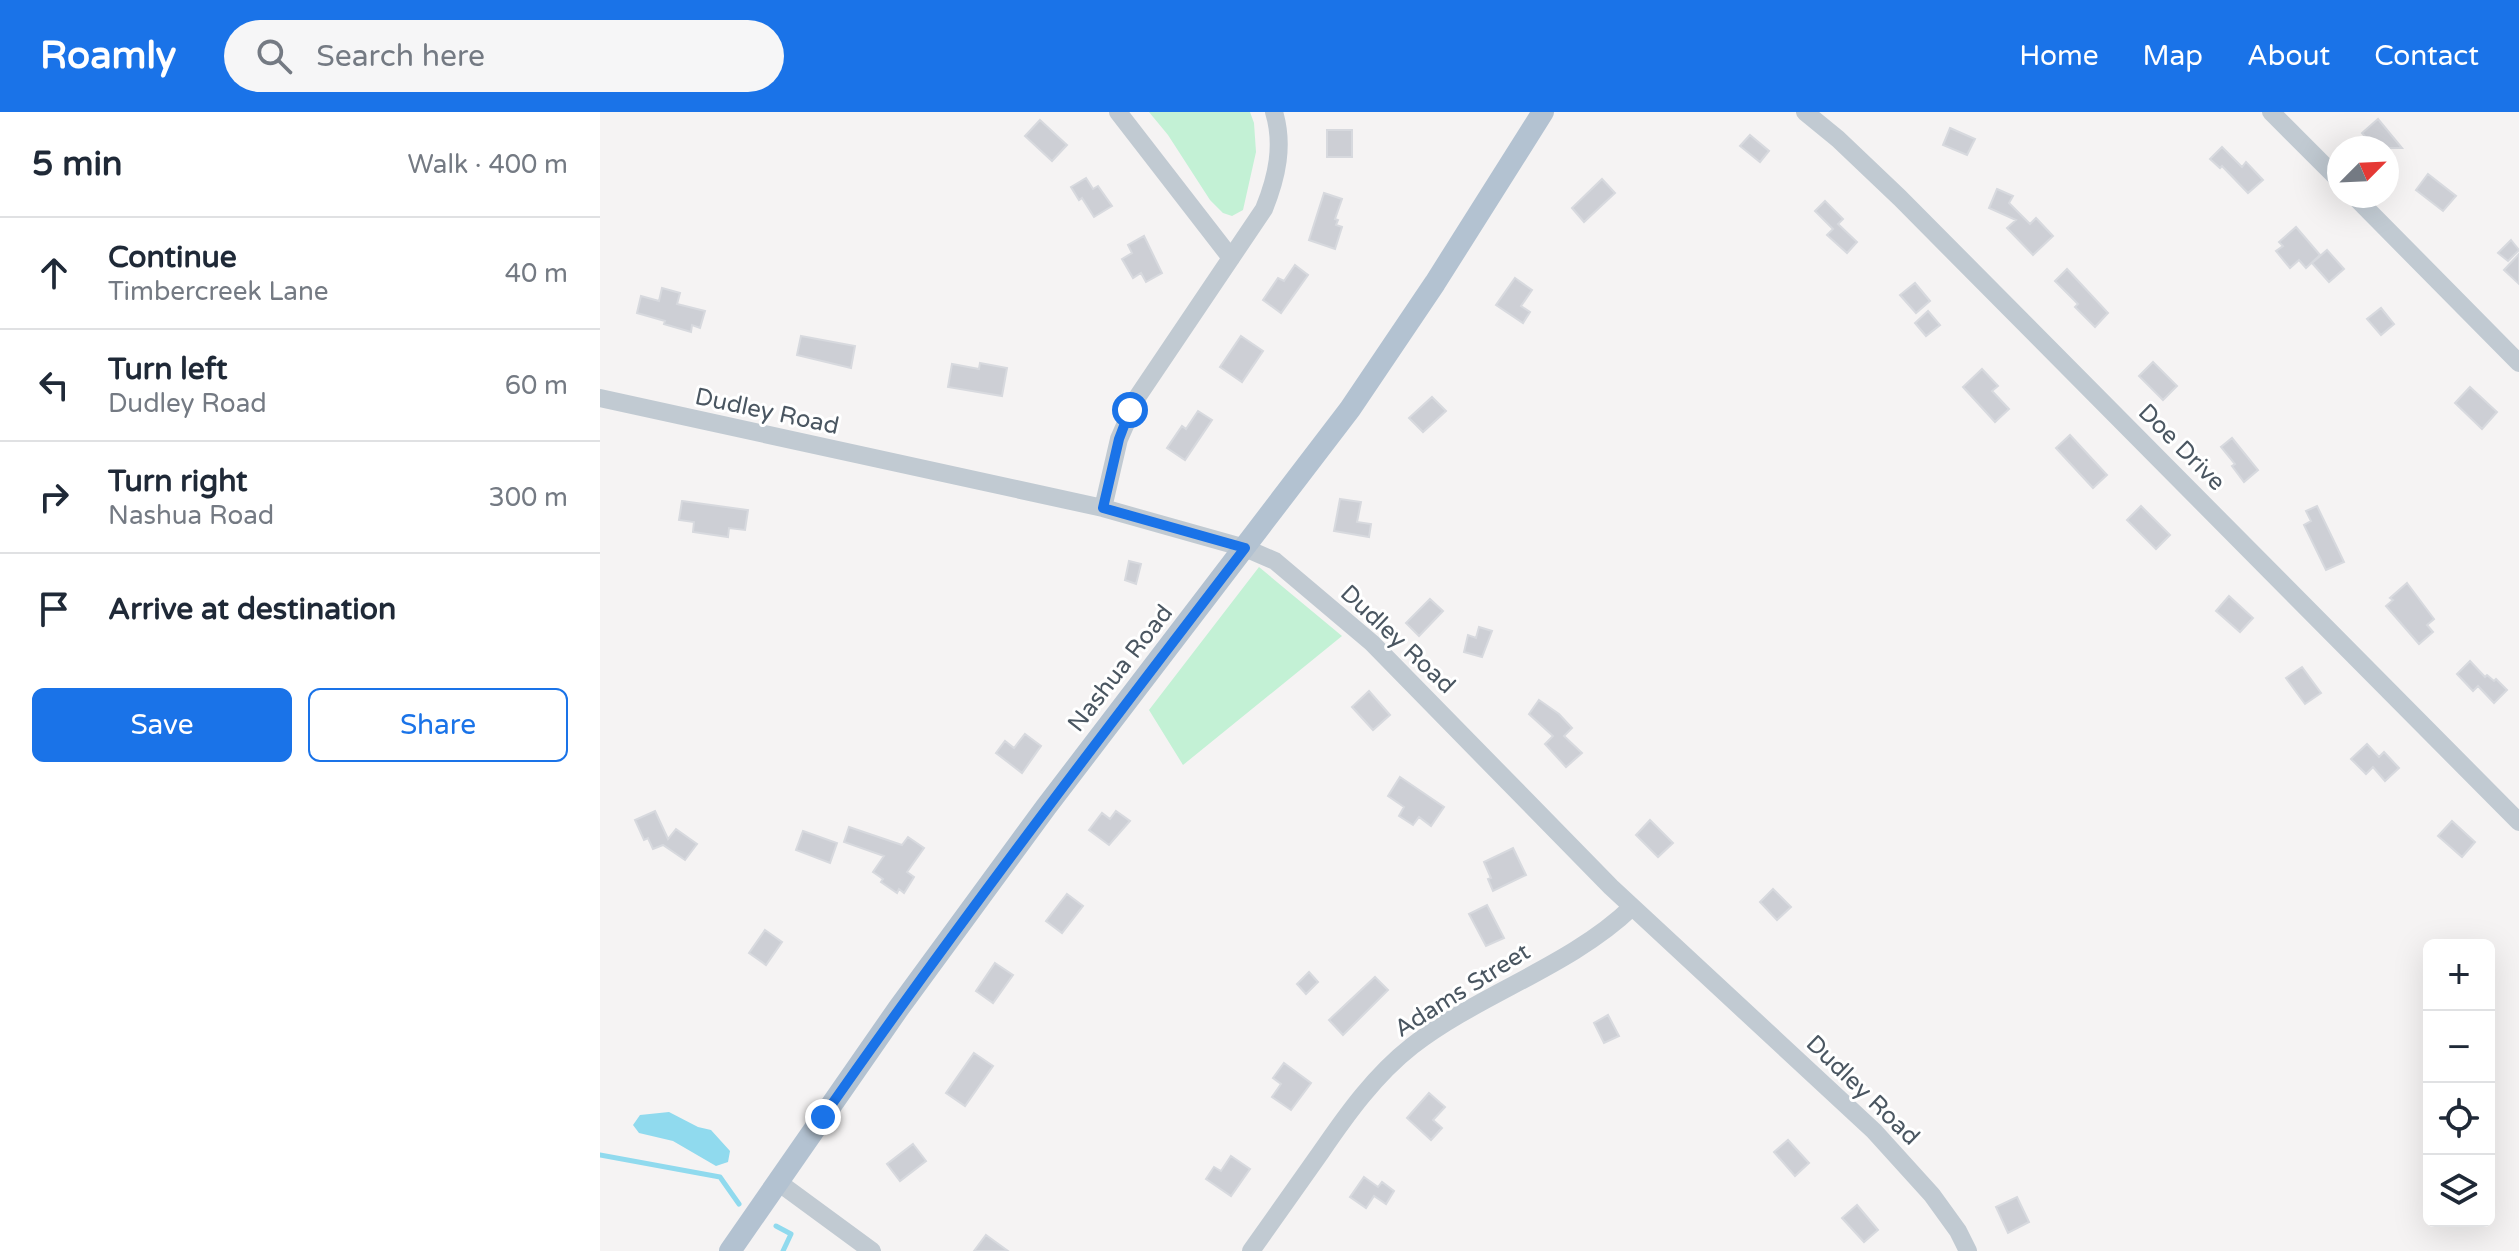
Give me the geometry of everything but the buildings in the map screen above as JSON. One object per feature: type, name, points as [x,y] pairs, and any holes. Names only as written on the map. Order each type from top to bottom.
[{"type":"main road","name":"Nashua Road","points":[[730,1251],[898,1009],[1046,807],[1350,409],[1473,225],[1543,112]]},
{"type":"street","points":[[1118,112],[1231,258]]},
{"type":"street","points":[[1103,508],[1119,439],[1130,410],[1264,209],[1272,190],[1280,140],[1274,112]]},
{"type":"street","name":"Doe Drive","points":[[1805,112],[1900,198],[2519,822]]},
{"type":"street","points":[[2271,112],[2327,168]]},
{"type":"street","points":[[2366,208],[2519,363]]},
{"type":"street","name":"Dudley Road","points":[[600,398],[1103,508],[1262,555],[1286,570],[1372,643],[1632,907],[1874,1131],[1932,1195],[1958,1231],[1968,1251]]},
{"type":"street","name":"Adams Street","points":[[1251,1251],[1355,1103],[1397,1059],[1431,1033],[1590,940],[1632,907]]},
{"type":"street","points":[[778,1182],[872,1251]]},
{"type":"green space","points":[[1149,112],[1250,112],[1256,152],[1243,210],[1232,216],[1223,213],[1210,200],[1168,135]]},
{"type":"green space","points":[[1259,567],[1342,636],[1183,765],[1149,710]]},
{"type":"water","points":[[669,1112],[711,1130],[730,1151],[728,1162],[716,1166],[673,1141],[639,1133],[633,1125],[640,1115]]},
{"type":"waterway","points":[[600,1155],[720,1177],[739,1204]]},
{"type":"waterway","points":[[776,1226],[791,1234],[783,1251]]},
{"type":"route","points":[[823,1117],[1046,807],[1245,548],[1103,508],[1119,439],[1130,410]]}]
